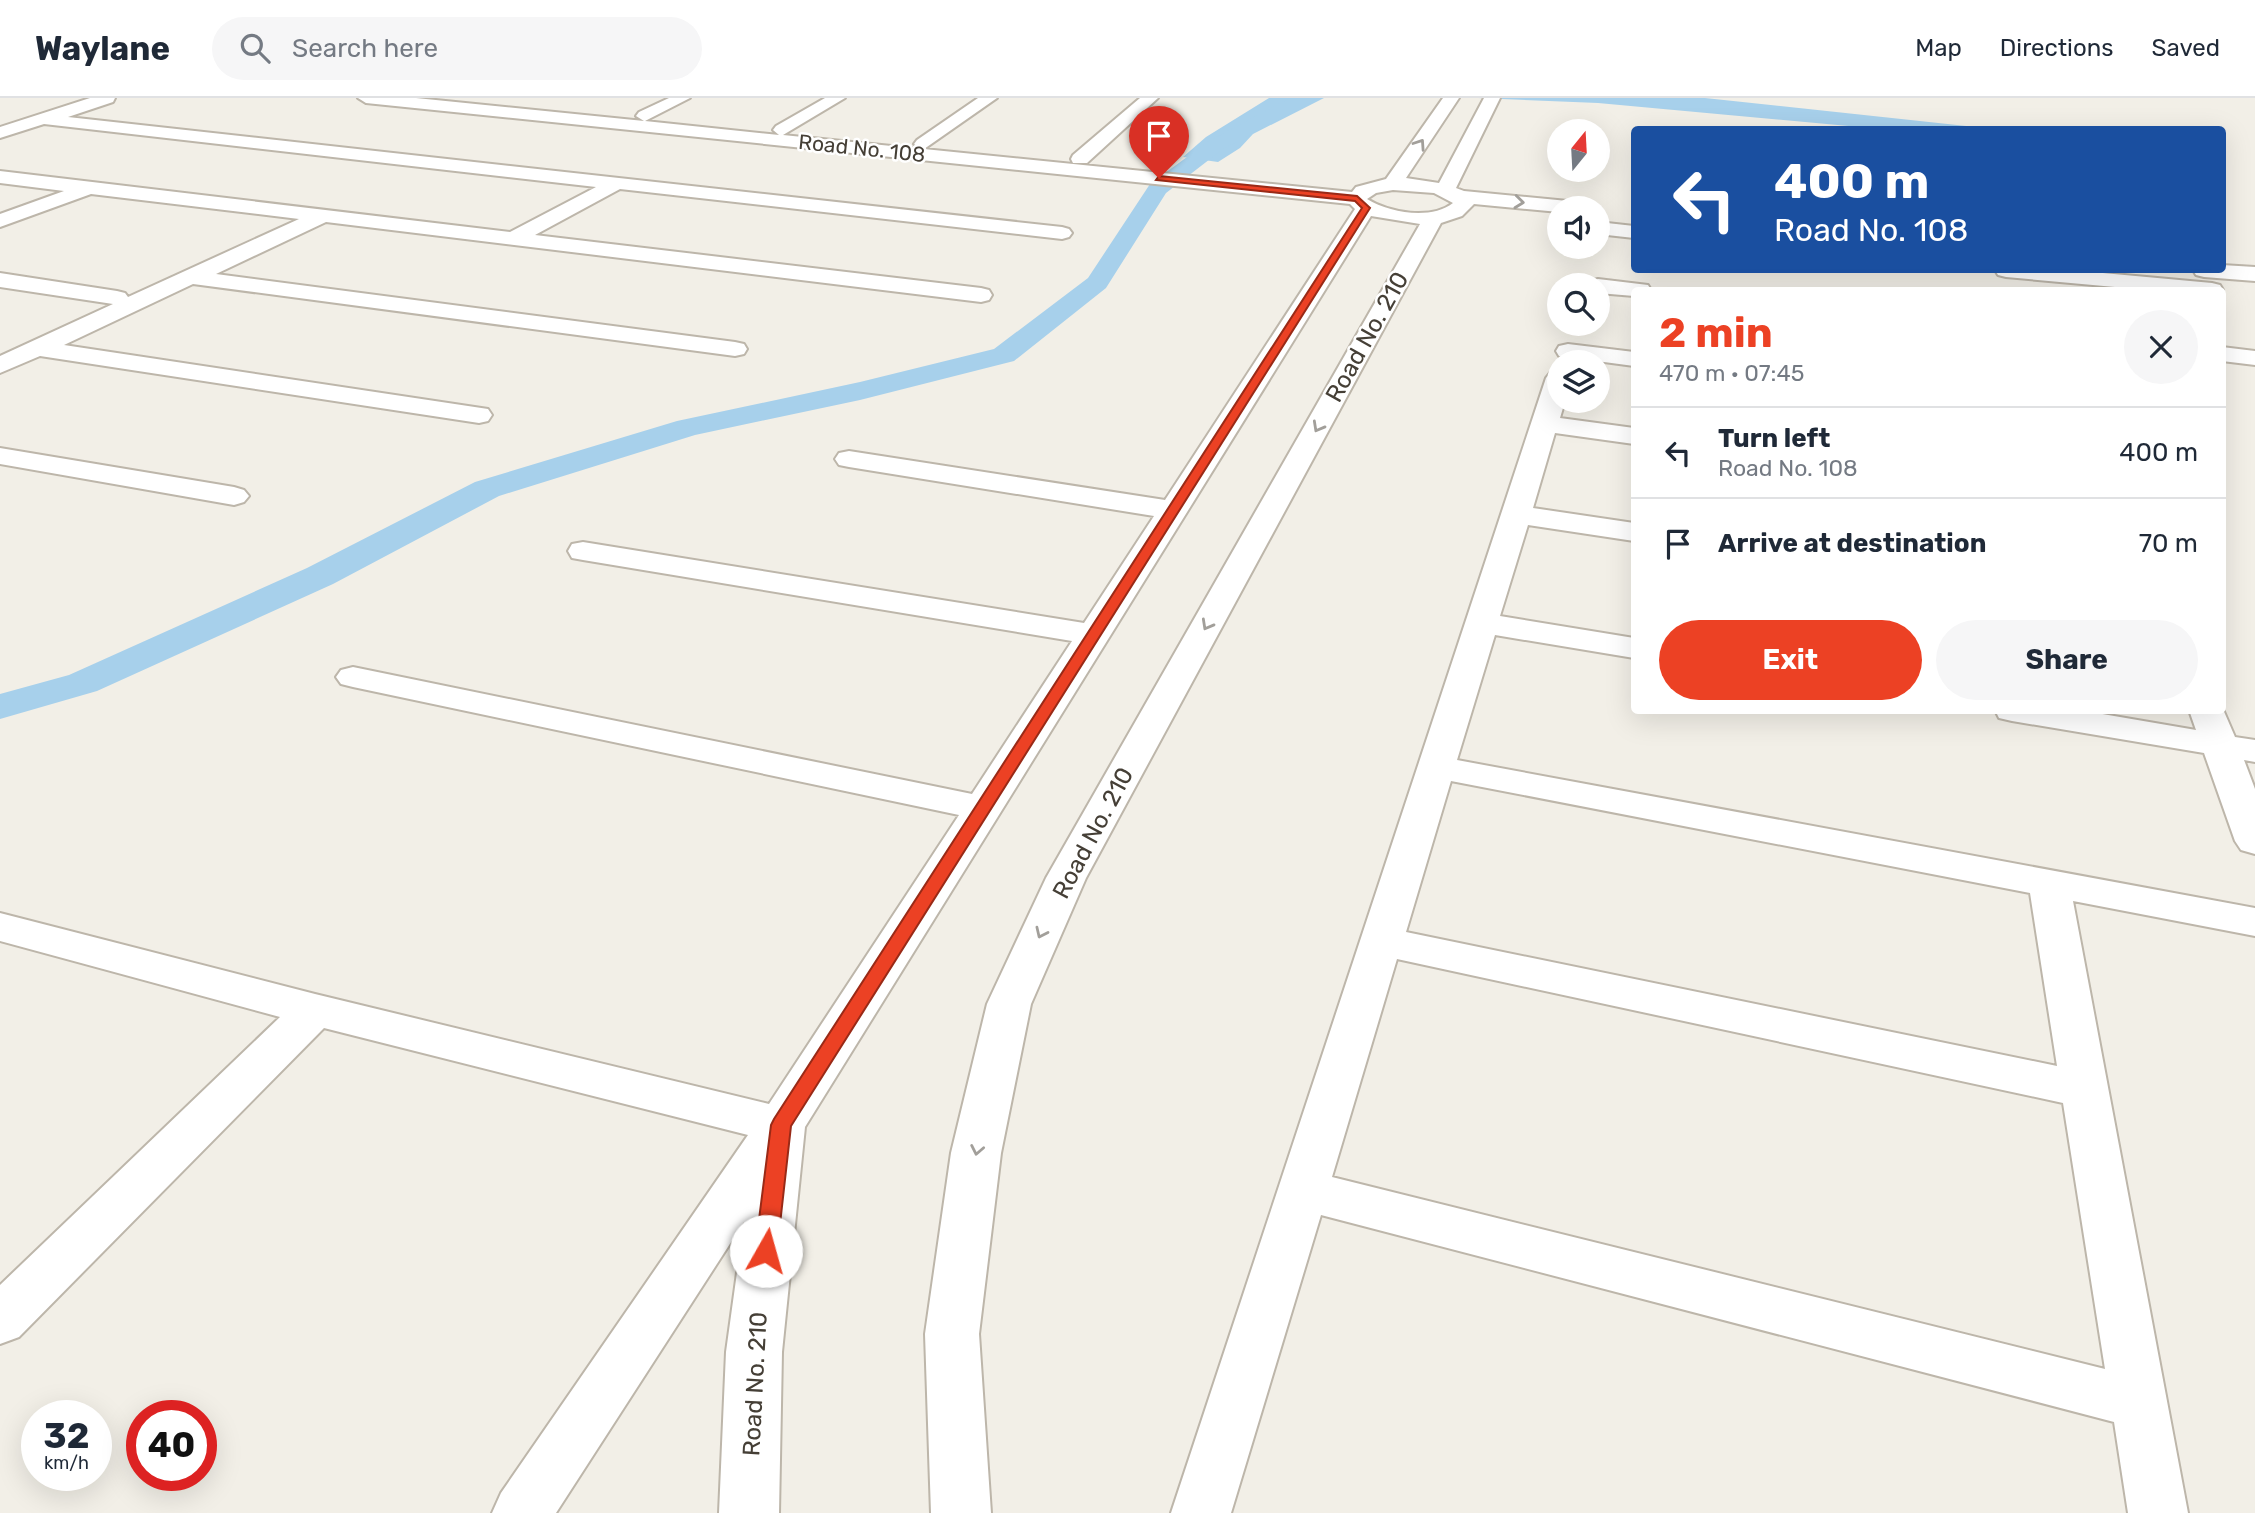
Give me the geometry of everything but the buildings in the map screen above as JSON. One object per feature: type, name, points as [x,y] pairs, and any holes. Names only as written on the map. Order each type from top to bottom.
[{"type":"street","points":[[0,123],[78,98]]},
{"type":"street","points":[[0,133],[107,98]]},
{"type":"street","name":"Road No. 108","points":[[366,98],[1372,195]]},
{"type":"street","name":"Road No. 108","points":[[463,98],[524,101],[645,116],[1080,159],[1142,171]]},
{"type":"street","points":[[645,116],[682,98]]},
{"type":"street","points":[[782,130],[837,98]]},
{"type":"street","points":[[923,144],[989,98]]},
{"type":"street","points":[[1080,159],[1150,98]]},
{"type":"street","name":"Road No. 210","points":[[749,1513],[754,1352],[781,1125],[1372,195],[1449,101]]},
{"type":"street","name":"Road No. 210","points":[[961,1513],[952,1334],[976,1153],[1009,1004],[1066,878],[1448,204],[1489,103]]},
{"type":"street","points":[[42,119],[1062,233]]},
{"type":"street","points":[[0,177],[981,295]]},
{"type":"street","points":[[514,238],[616,184]]},
{"type":"street","points":[[1547,207],[1448,204],[1389,215],[1372,195],[1420,185],[1448,204],[1547,222]]},
{"type":"street","points":[[0,221],[89,188]]},
{"type":"street","points":[[1610,211],[1631,214]]},
{"type":"street","points":[[0,365],[190,277],[312,214]]},
{"type":"street","points":[[0,350],[312,214]]},
{"type":"street","points":[[1610,229],[1631,232]]},
{"type":"street","points":[[2226,272],[2255,275]]},
{"type":"street","points":[[2018,273],[2050,282],[2151,287]]},
{"type":"street","points":[[190,277],[735,349]]},
{"type":"street","points":[[0,280],[117,298]]},
{"type":"street","points":[[1610,287],[1631,289]]},
{"type":"street","points":[[2226,292],[2255,295]]},
{"type":"street","points":[[38,348],[479,415]]},
{"type":"street","points":[[2226,354],[2255,358]]},
{"type":"street","points":[[1610,358],[1631,359]]},
{"type":"street","points":[[1200,1513],[1548,413]]},
{"type":"street","points":[[1545,424],[1631,436]]},
{"type":"street","points":[[0,456],[234,496]]},
{"type":"street","points":[[849,459],[1173,510]]},
{"type":"street","points":[[1516,514],[1631,532]]},
{"type":"street","points":[[583,551],[1094,635]]},
{"type":"street","points":[[1481,623],[1631,648]]},
{"type":"street","points":[[353,677],[983,808]]},
{"type":"street","points":[[2036,714],[2237,748]]},
{"type":"street","points":[[2210,714],[2237,748],[2255,841]]},
{"type":"street","points":[[1436,767],[2255,922]]},
{"type":"street","points":[[2049,884],[2158,1513]]},
{"type":"street","points":[[0,927],[315,1010],[781,1125],[522,1513]]},
{"type":"street","points":[[1381,941],[2085,1090]]},
{"type":"street","points":[[0,1320],[315,1010]]},
{"type":"street","points":[[1303,1190],[2139,1404]]},
{"type":"water","points":[[1269,98],[1324,98],[1253,134],[1240,148],[1218,162],[1183,157],[1206,137]]},
{"type":"water","points":[[1478,98],[1705,98],[1966,126],[1848,126],[1598,103]]},
{"type":"waterway","points":[[0,707],[83,683],[320,576],[487,489],[688,427],[860,391],[1004,355],[1097,283],[1158,189],[1216,145],[1305,98]]},
{"type":"route","points":[[766,1251],[781,1125],[1366,208],[1359,204],[1357,199],[1159,178]]}]
